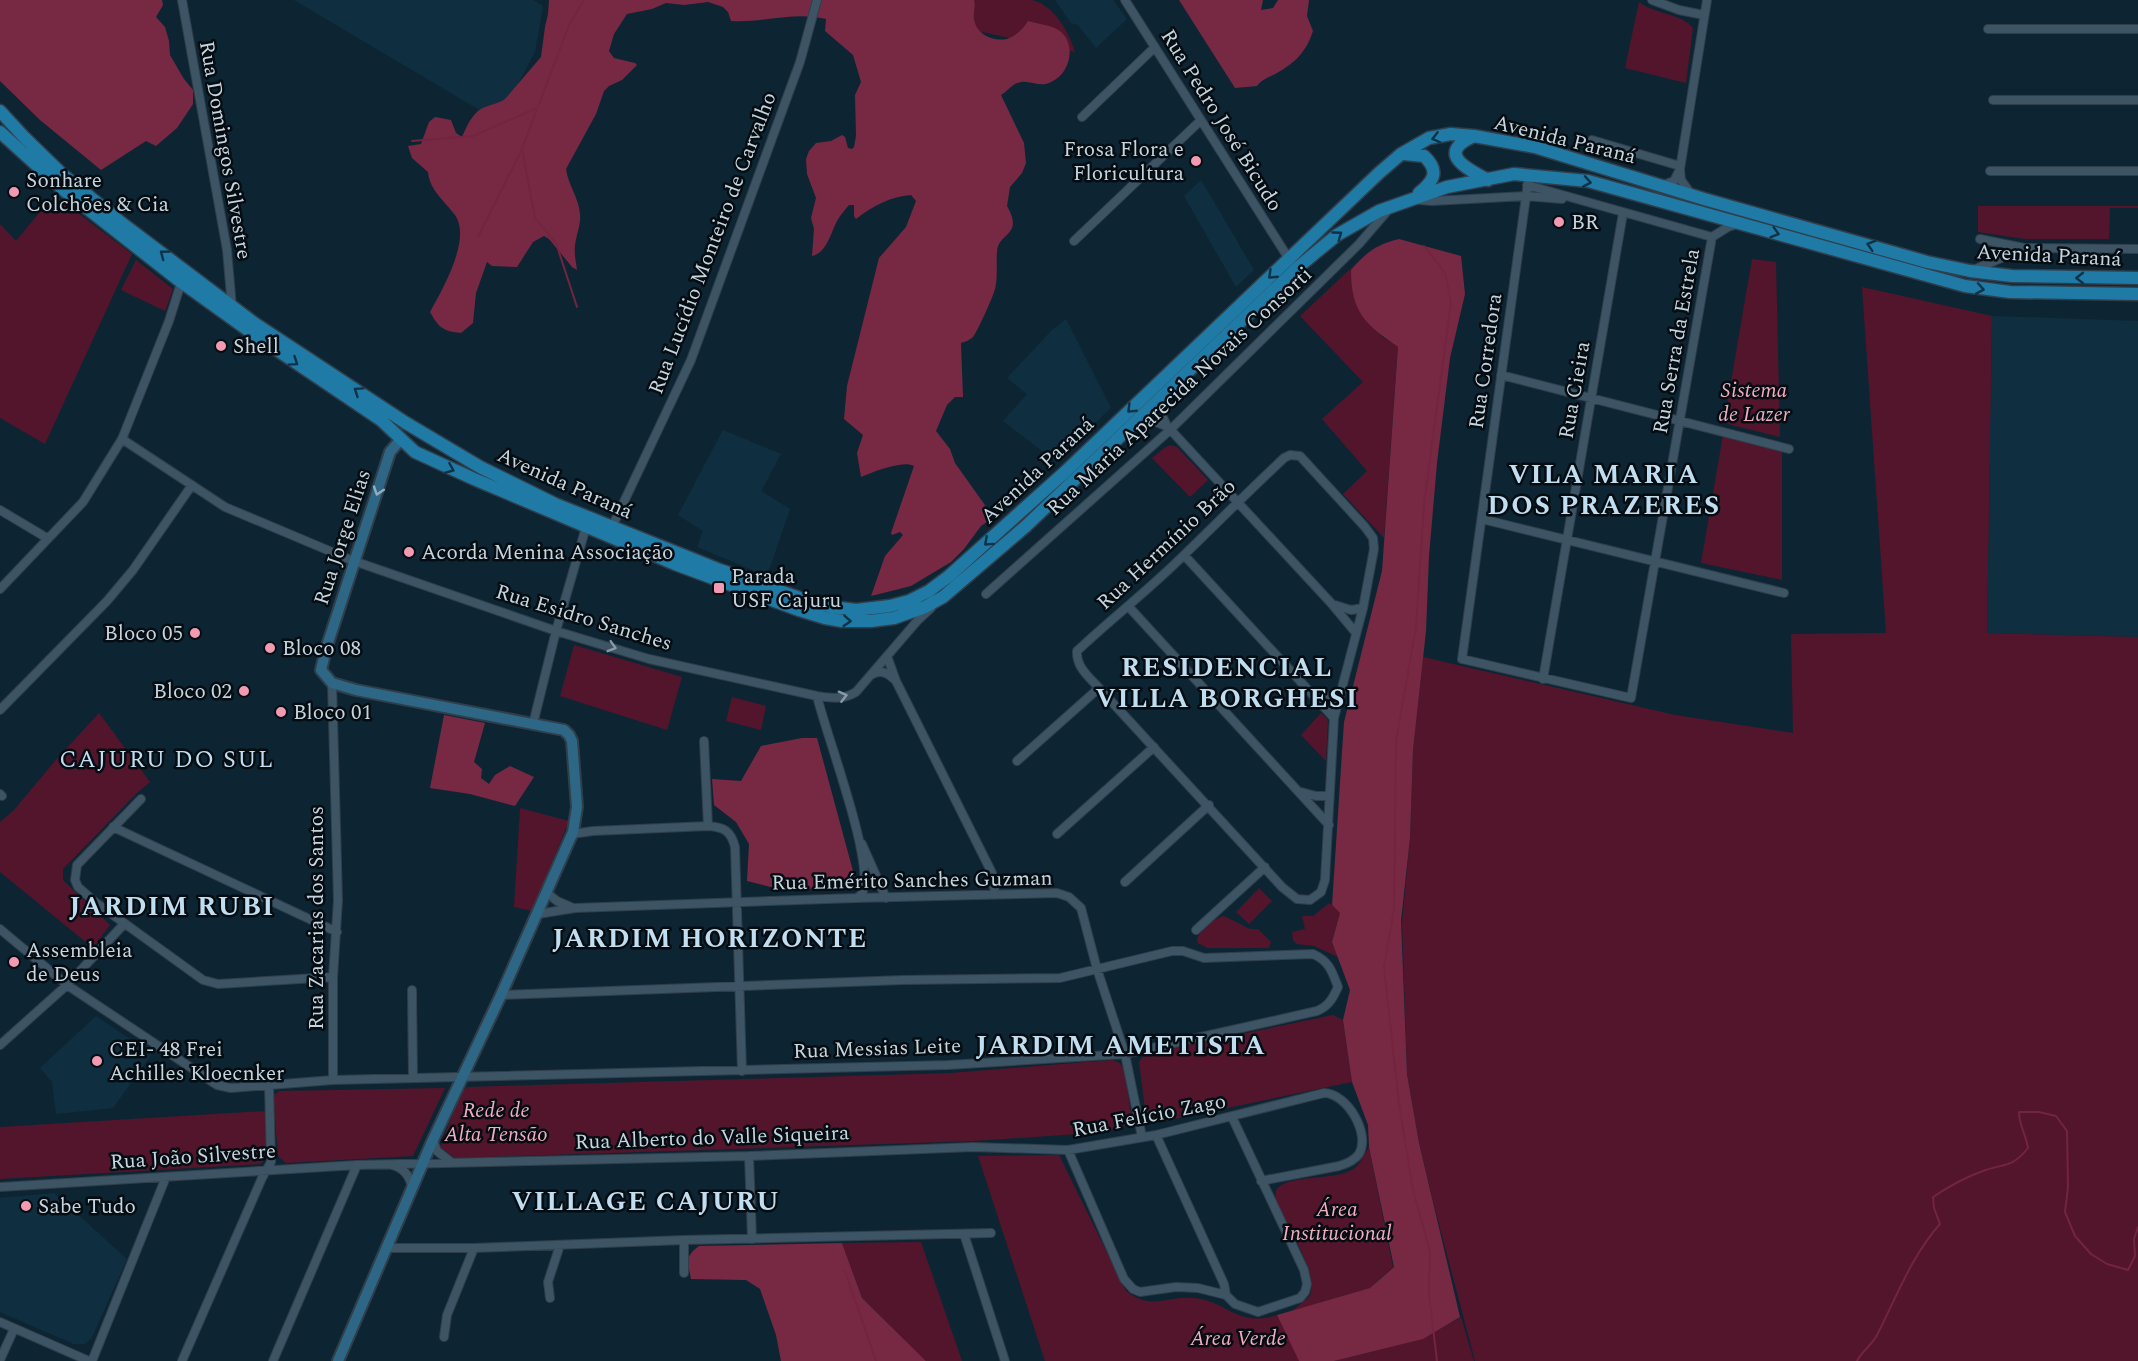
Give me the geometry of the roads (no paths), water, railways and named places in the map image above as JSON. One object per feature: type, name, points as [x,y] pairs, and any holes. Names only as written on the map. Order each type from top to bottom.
[{"type":"main road","name":"Avenida Paraná","points":[[0,111],[63,175],[232,307],[406,423],[480,467],[555,504],[720,570],[821,605],[843,609],[873,609],[909,601],[942,582],[1065,472],[1401,154],[1429,138],[1451,134],[1535,147],[1927,262],[1970,271],[2012,276],[2138,278]]},
{"type":"main road","name":"Avenida Paraná","points":[[0,132],[65,191],[181,282],[381,420],[415,452],[427,459],[725,584],[825,618],[864,621],[894,618],[925,607],[944,597],[1026,526],[1289,275],[1321,248],[1350,226],[1390,207],[1447,187],[1514,174],[1528,180],[1588,181],[1989,291],[2138,294]]},
{"type":"main road","points":[[1474,136],[1459,146],[1456,153],[1457,160],[1462,166],[1488,180]]},
{"type":"main road","points":[[1401,154],[1424,156],[1434,173],[1430,184],[1410,199]]},
{"type":"main road","points":[[401,439],[416,437],[457,459],[480,467]]},
{"type":"street","name":"Rua Domingos Silvestre","points":[[182,0],[226,250],[232,307]]},
{"type":"street","name":"Rua Lucídio Monteiro de Carvalho","points":[[612,527],[691,360],[800,62],[817,0]]},
{"type":"street","name":"Rua Pedro José Bicudo","points":[[1125,0],[1289,259]]},
{"type":"street","points":[[1652,0],[1679,10],[1704,15]]},
{"type":"street","points":[[1691,194],[1681,180],[1680,167],[1707,0]]},
{"type":"street","points":[[1988,29],[2138,29]]},
{"type":"street","points":[[1082,117],[1155,47]]},
{"type":"street","points":[[1993,100],[2138,100]]},
{"type":"street","points":[[1074,241],[1200,121]]},
{"type":"street","points":[[1592,141],[1680,167]]},
{"type":"street","points":[[1663,186],[1673,181],[1680,167]]},
{"type":"street","points":[[1990,171],[2138,171]]},
{"type":"street","name":"Avenida Paraná","points":[[1528,180],[1582,201],[1712,237]]},
{"type":"street","name":"Rua Corredora","points":[[1528,180],[1462,659],[1543,679]]},
{"type":"street","name":"Avenida Paraná","points":[[1410,199],[1432,201],[1526,196],[1582,201]]},
{"type":"street","name":"Rua Maria Aparecida Novais Consorti","points":[[986,594],[1169,428],[1359,243],[1390,207]]},
{"type":"street","name":"Rua Cieira","points":[[1543,679],[1623,213]]},
{"type":"street","points":[[1712,237],[1728,227],[1744,224]]},
{"type":"street","name":"Rua Serra da Estrela","points":[[1543,679],[1631,698],[1712,237]]},
{"type":"street","points":[[1980,239],[2024,248],[2138,249]]},
{"type":"street","points":[[1970,271],[2024,248]]},
{"type":"street","points":[[0,589],[83,502],[122,439],[169,321],[185,269]]},
{"type":"street","points":[[1501,375],[1788,449]]},
{"type":"street","points":[[1162,396],[1160,411],[1169,428],[1356,633]]},
{"type":"street","points":[[1135,422],[1151,420],[1169,428]]},
{"type":"street","name":"Rua Esidro Sanches","points":[[122,439],[225,507],[355,561],[556,631],[649,658],[817,696],[833,699],[850,696],[918,621],[944,597]]},
{"type":"street","name":"Rua Jorge Elias","points":[[332,683],[321,670],[322,663],[390,452],[401,439]]},
{"type":"street","name":"Rua Hermínio Brão","points":[[1099,688],[1081,667],[1077,659],[1077,651],[1184,555],[1284,458],[1290,455],[1300,456],[1373,538],[1374,549],[1363,608]]},
{"type":"street","points":[[0,710],[107,601],[133,570],[192,485]]},
{"type":"street","points":[[0,510],[47,538]]},
{"type":"street","points":[[1482,519],[1784,592]]},
{"type":"street","points":[[533,724],[556,631],[586,527]]},
{"type":"street","points":[[1184,555],[1334,718]]},
{"type":"street","points":[[1017,761],[1099,688],[1282,887],[1297,899],[1310,900],[1321,892],[1325,880],[1334,718],[1363,608],[1340,609],[1331,603]]},
{"type":"street","points":[[1128,606],[1329,825]]},
{"type":"street","points":[[887,656],[896,681],[992,873],[996,894]]},
{"type":"street","points":[[870,676],[879,672],[886,673],[896,681]]},
{"type":"street","points":[[332,683],[356,690],[564,730],[572,741],[577,807],[572,834],[538,914],[422,1163],[338,1361]]},
{"type":"street","name":"Rua Zacarias dos Santos","points":[[332,683],[338,900],[333,977],[333,1080]]},
{"type":"street","points":[[1309,692],[1329,697],[1339,696]]},
{"type":"street","points":[[817,696],[858,835],[866,880],[862,894],[856,898]]},
{"type":"street","points":[[704,741],[708,826]]},
{"type":"street","points":[[1057,834],[1154,747]]},
{"type":"street","points":[[1297,790],[1316,796],[1329,796]]},
{"type":"street","points":[[141,799],[77,866],[75,880],[78,887],[124,924],[203,980],[218,984],[333,977]]},
{"type":"street","points":[[1125,882],[1209,805]]},
{"type":"street","points":[[576,822],[594,831]]},
{"type":"street","points":[[572,834],[708,826],[727,830],[734,840],[742,1071]]},
{"type":"street","points":[[113,827],[337,932]]},
{"type":"street","points":[[858,835],[886,898]]},
{"type":"street","points":[[1196,930],[1265,867]]},
{"type":"street","name":"Rua Emérito Sanches Guzman","points":[[547,893],[561,903],[575,908]]},
{"type":"street","name":"Rua Emérito Sanches Guzman","points":[[538,914],[575,908],[1057,893],[1074,900],[1081,908],[1097,969],[1125,1054],[1142,1137]]},
{"type":"street","points":[[0,1045],[67,985],[124,924]]},
{"type":"street","name":"Rua Messias Leite","points":[[0,929],[67,985],[217,1085],[231,1088],[333,1080],[948,1065],[1125,1054],[1300,1016],[1325,1008],[1338,987],[1331,967],[1324,959],[1313,954],[1204,957],[1183,951],[1172,951],[1097,969]]},
{"type":"street","points":[[501,995],[903,980],[1060,978],[1097,969]]},
{"type":"street","points":[[412,990],[413,1078]]},
{"type":"street","points":[[182,1361],[271,1162],[269,1085]]},
{"type":"street","name":"Rua Felício Zago","points":[[973,1147],[1068,1150],[1156,1135],[1324,1093],[1337,1095],[1352,1110],[1359,1127],[1361,1145],[1358,1155],[1350,1162],[1339,1167],[1261,1181]]},
{"type":"street","points":[[1068,1150],[1128,1285],[1140,1292],[1176,1287],[1198,1288],[1226,1295],[1235,1304],[1258,1312],[1300,1298],[1307,1284],[1304,1269],[1232,1117]]},
{"type":"street","points":[[1156,1135],[1224,1284],[1226,1295]]},
{"type":"street","points":[[433,1140],[437,1151],[452,1163]]},
{"type":"street","name":"Rua Alberto do Valle Siqueira","points":[[422,1163],[749,1156],[973,1147]]},
{"type":"street","points":[[749,1156],[752,1239]]},
{"type":"street","name":"Rua João Silvestre","points":[[0,1187],[357,1164],[422,1163]]},
{"type":"street","points":[[273,1361],[357,1164]]},
{"type":"street","points":[[388,1164],[403,1170],[411,1180],[412,1188]]},
{"type":"street","points":[[0,1322],[90,1361],[166,1177]]},
{"type":"street","points":[[386,1248],[474,1248],[684,1240],[991,1233]]},
{"type":"street","points":[[964,1234],[1005,1361]]},
{"type":"street","points":[[684,1240],[684,1273]]},
{"type":"street","points":[[550,1298],[548,1282],[560,1245]]},
{"type":"street","points":[[444,1337],[447,1315],[474,1248]]},
{"type":"street","points":[[0,1360],[14,1329]]},
{"type":"waterway","points":[[478,237],[522,149],[569,25],[584,0]]},
{"type":"waterway","points":[[412,141],[473,136],[535,109]]},
{"type":"waterway","points":[[522,149],[535,218],[556,243],[577,307]]},
{"type":"waterway","points":[[1424,246],[1445,273],[1451,302],[1424,504],[1416,627],[1396,741],[1394,909],[1384,967],[1399,1104],[1413,1190],[1430,1252],[1429,1294],[1437,1361]]},
{"type":"waterway","points":[[1857,1361],[1875,1339],[1913,1263],[1940,1224],[1933,1197],[1970,1176],[2013,1162],[2028,1148],[2019,1112],[2039,1112],[2056,1116],[2067,1131],[2068,1187],[2065,1212],[2075,1236],[2091,1254],[2107,1264],[2128,1270],[2135,1256],[2134,1239],[2138,1227]]},
{"type":"waterway","points":[[845,1271],[876,1361]]},
{"type":"place","name":"Frosa Flora e Floricultura","points":[[1196,161]]},
{"type":"place","name":"Sonhare Colchões & Cia","points":[[14,192]]},
{"type":"place","name":"BR","points":[[1559,222]]},
{"type":"place","name":"Shell","points":[[221,346]]},
{"type":"place","name":"Acorda Menina Associação","points":[[409,552]]},
{"type":"place","name":"Parada USF Cajuru","points":[[719,588]]},
{"type":"place","name":"Bloco 05","points":[[195,633]]},
{"type":"place","name":"Bloco 08","points":[[270,648]]},
{"type":"place","name":"Bloco 02","points":[[244,691]]},
{"type":"place","name":"Bloco 01","points":[[281,712]]},
{"type":"place","name":"Assembleia de Deus","points":[[14,962]]},
{"type":"place","name":"CEI- 48 Frei Achilles Kloecnker","points":[[97,1061]]},
{"type":"place","name":"Sabe Tudo","points":[[26,1206]]},
{"type":"district","name":"VILA MARIA DOS PRAZERES","points":[[1604,490]]},
{"type":"district","name":"RESIDENCIAL VILLA BORGHESI","points":[[1227,682]]},
{"type":"district","name":"CAJURU DO SUL","points":[[167,759]]},
{"type":"district","name":"JARDIM RUBI","points":[[172,906]]},
{"type":"district","name":"JARDIM HORIZONTE","points":[[710,938]]},
{"type":"district","name":"JARDIM AMETISTA","points":[[1121,1045]]},
{"type":"district","name":"VILLAGE CAJURU","points":[[646,1201]]},
{"type":"park label","name":"Sistema de Lazer","points":[[1754,402]]},
{"type":"park label","name":"Rede de Alta Tensão","points":[[496,1122]]},
{"type":"park label","name":"Área Institucional","points":[[1337,1221]]},
{"type":"park label","name":"Área Verde","points":[[1238,1338]]}]
